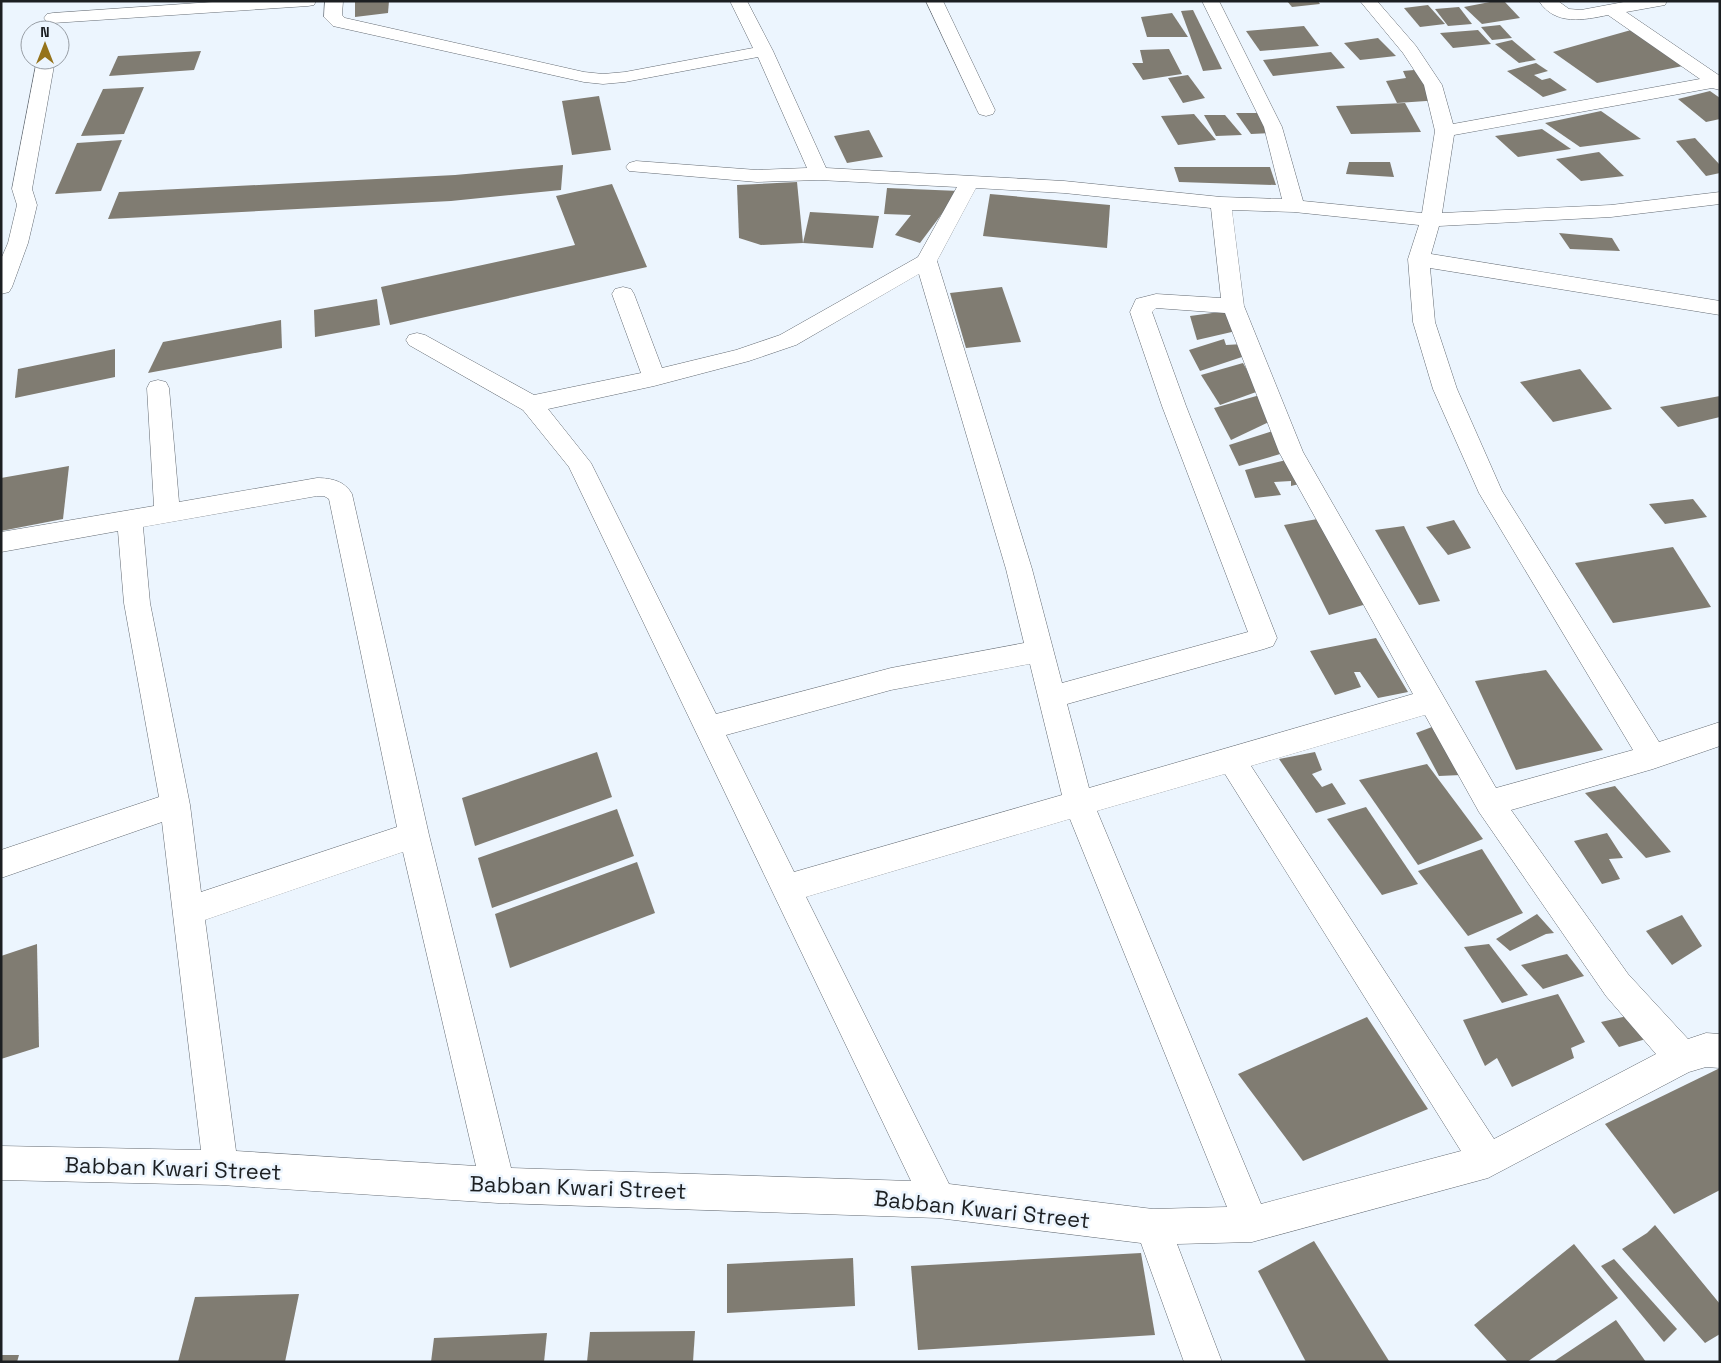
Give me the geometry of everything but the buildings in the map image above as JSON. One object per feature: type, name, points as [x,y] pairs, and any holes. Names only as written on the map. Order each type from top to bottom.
[{"type":"street","points":[[53,16],[308,1]]},
{"type":"street","points":[[334,1],[333,17],[338,22],[584,77],[625,77],[764,51]]},
{"type":"street","points":[[934,1],[986,110]]},
{"type":"street","points":[[1210,1],[1274,127],[1294,206]]},
{"type":"street","points":[[1368,1],[1410,50],[1433,85],[1445,131],[1432,220],[1419,258],[1424,322],[1445,389],[1490,493],[1653,757]]},
{"type":"street","points":[[1547,1],[1565,14],[1581,15],[1659,1]]},
{"type":"street","points":[[741,2],[819,174]]},
{"type":"street","points":[[1612,10],[1718,84]]},
{"type":"street","points":[[1,287],[18,243],[28,205],[22,189],[44,70]]},
{"type":"street","points":[[1445,131],[1718,84]]},
{"type":"street","points":[[636,167],[757,176],[819,174],[1064,187],[1221,203],[1294,206],[1432,220],[1611,211],[1720,198]]},
{"type":"street","points":[[531,404],[654,378],[741,356],[788,340],[926,261],[970,182]]},
{"type":"street","points":[[1221,203],[1233,306],[1292,452],[1489,803],[1617,984],[1682,1058]]},
{"type":"street","points":[[1419,258],[1720,308]]},
{"type":"street","points":[[926,261],[1020,569],[1079,804],[1252,1224]]},
{"type":"street","points":[[623,294],[654,378]]},
{"type":"street","points":[[1052,698],[1264,638],[1174,406],[1141,312],[1144,304],[1156,301],[1233,306]]},
{"type":"street","points":[[417,340],[531,404],[579,463],[938,1200]]},
{"type":"street","points":[[158,388],[168,512]]},
{"type":"street","points":[[1,542],[130,518],[317,487],[329,487],[340,494],[414,835],[498,1185]]},
{"type":"street","points":[[130,518],[136,603],[175,805],[222,1168]]},
{"type":"street","points":[[708,728],[890,679],[1041,651]]},
{"type":"street","points":[[786,890],[1431,701]]},
{"type":"street","points":[[1489,803],[1653,757],[1720,734]]},
{"type":"street","points":[[1230,759],[1488,1160]]},
{"type":"street","points":[[1,864],[175,805]]},
{"type":"street","points":[[188,911],[414,835]]},
{"type":"street","name":"Babban Kwari Street","points":[[1,1163],[222,1168],[498,1185],[938,1200],[1153,1227],[1252,1224],[1488,1160],[1682,1058],[1706,1050],[1720,1051]]},
{"type":"street","points":[[1153,1227],[1203,1362]]}]
